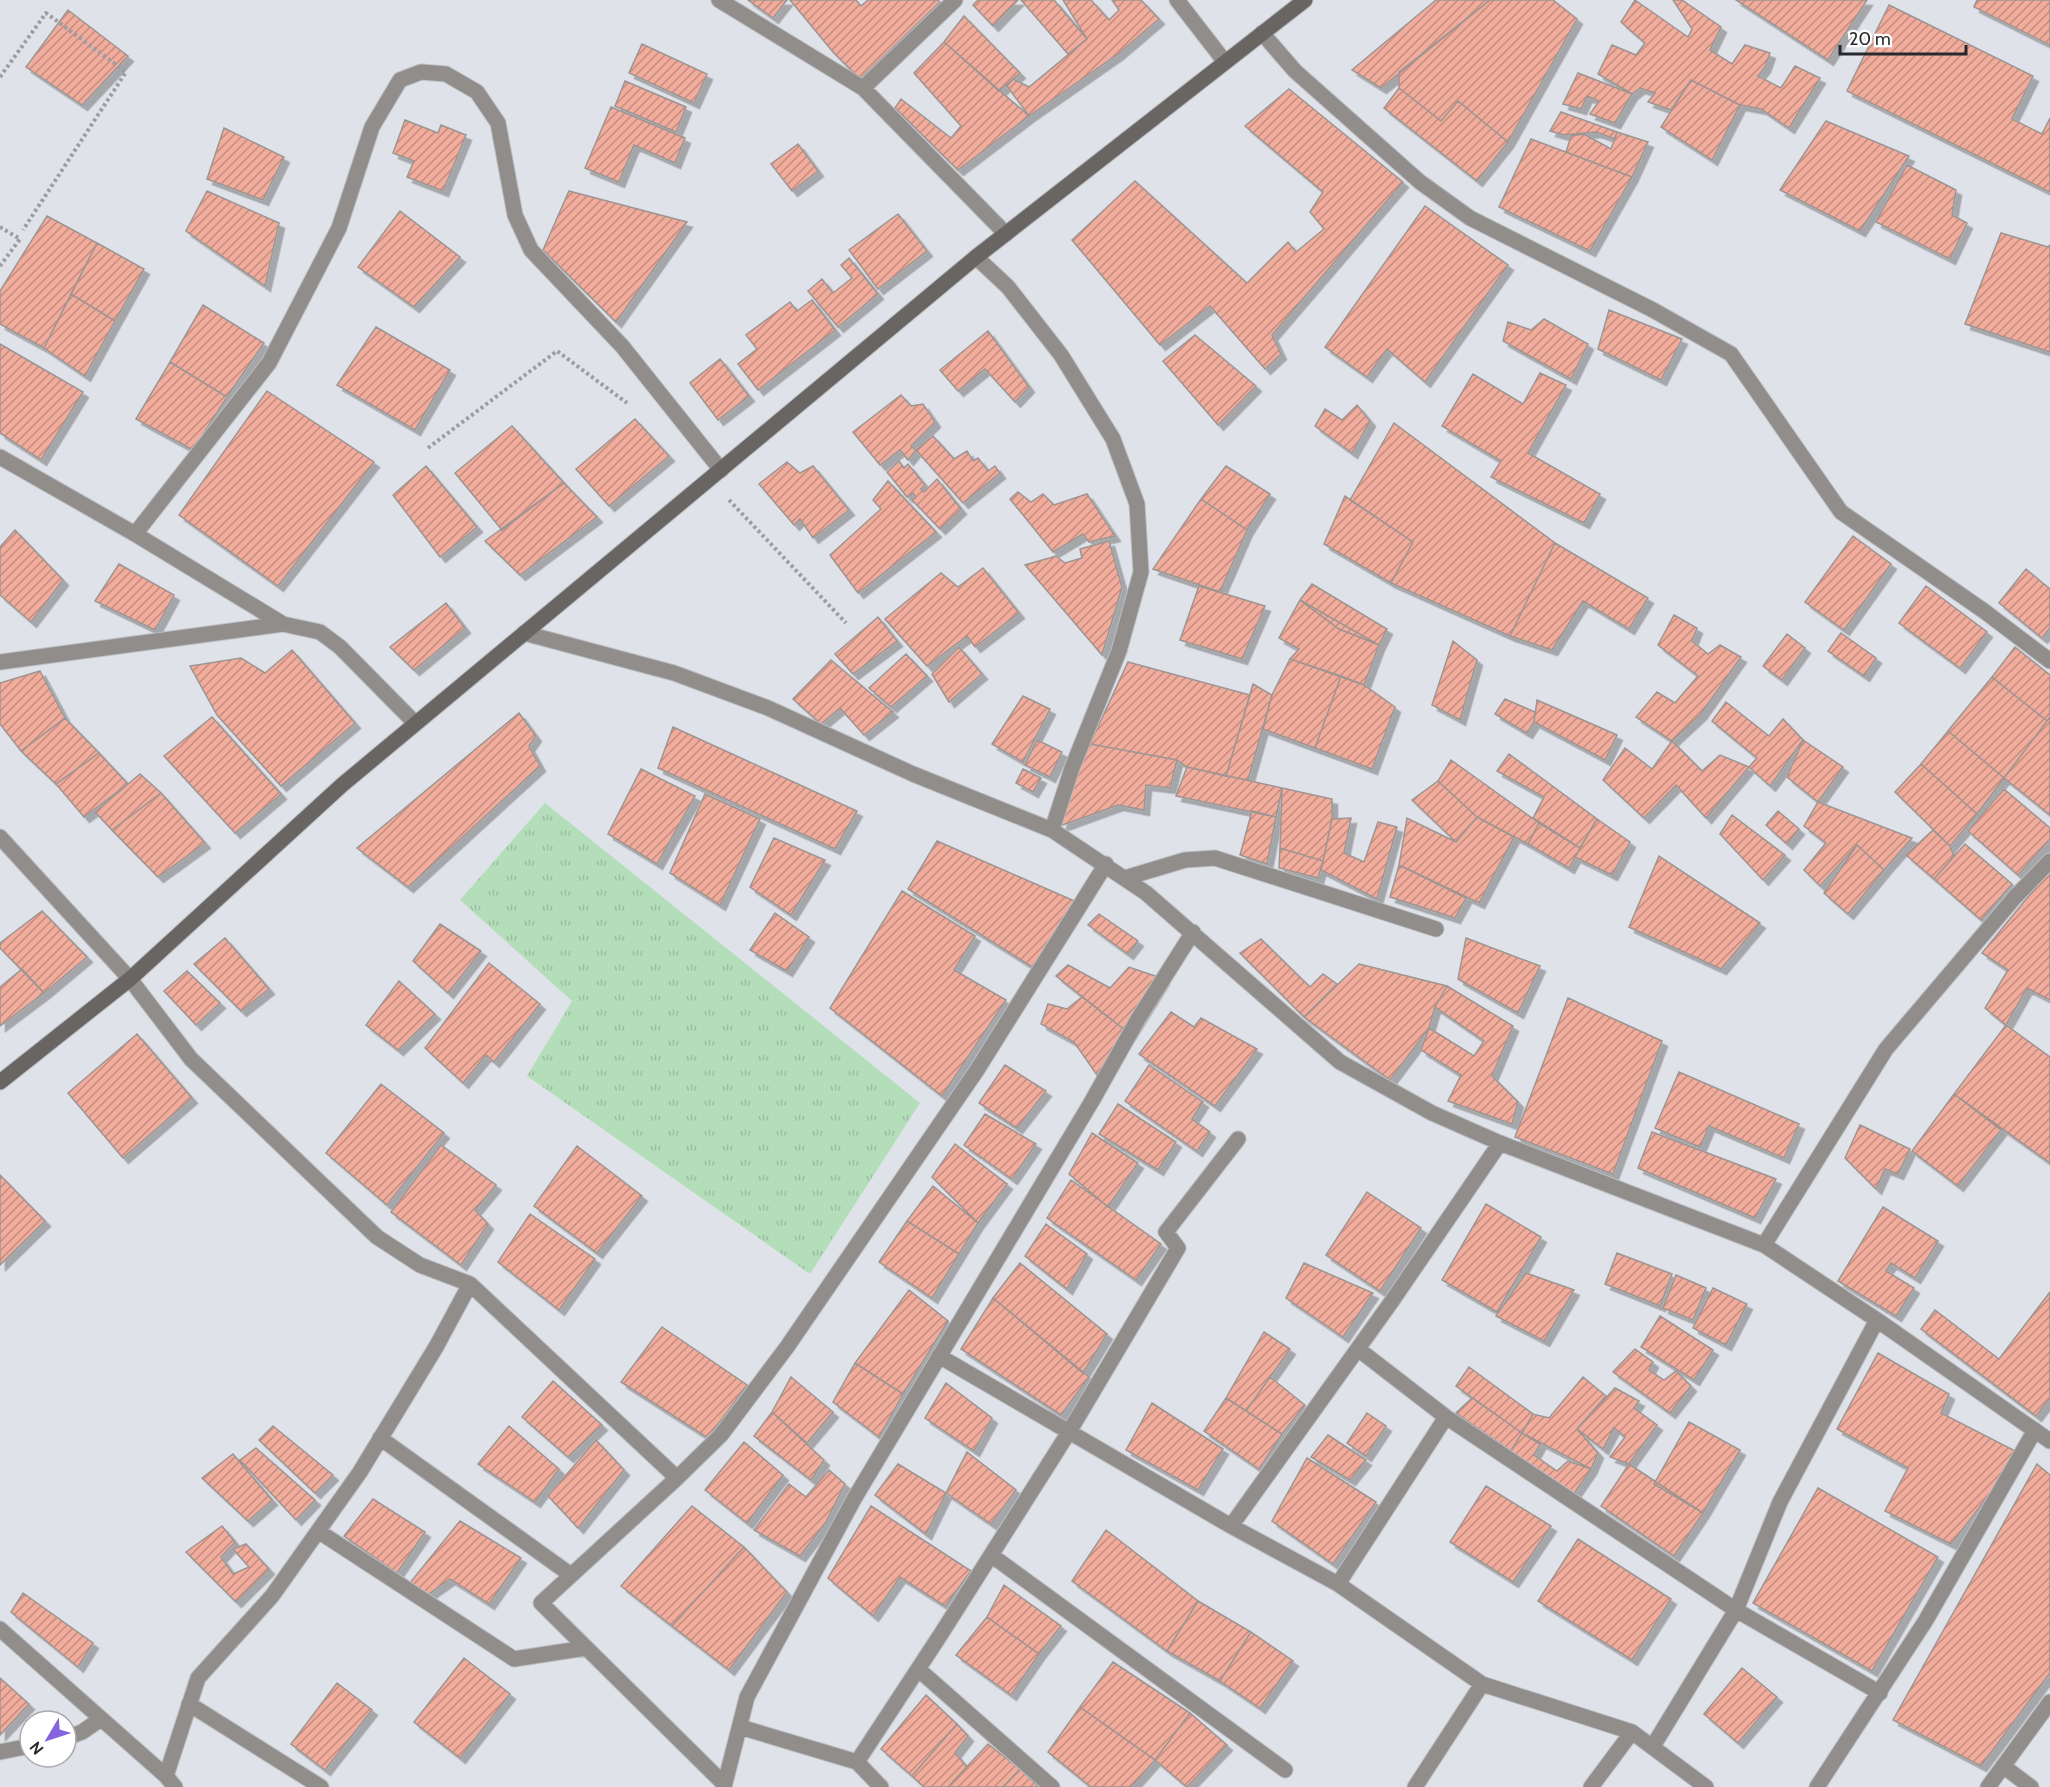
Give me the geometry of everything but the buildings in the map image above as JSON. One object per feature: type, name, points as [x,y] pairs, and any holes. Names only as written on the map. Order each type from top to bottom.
[{"type":"street","points":[[719,0],[863,88],[1006,234]]},
{"type":"street","points":[[863,88],[955,0]]},
{"type":"street","points":[[1178,0],[1226,62]]},
{"type":"street","points":[[0,1082],[130,979],[342,784],[976,257],[1305,0]]},
{"type":"street","points":[[1262,33],[1295,72],[1420,182],[1470,218],[1653,310],[1731,354],[1841,512],[1984,611],[2050,662]]},
{"type":"street","points":[[135,534],[268,363],[339,228],[372,127],[400,80],[421,72],[446,74],[477,92],[498,123],[515,214],[531,250],[622,346],[721,470]]},
{"type":"street","points":[[976,257],[1008,287],[1061,355],[1113,439],[1137,504],[1141,572],[1119,651],[1072,768],[1052,830]]},
{"type":"street","points":[[0,457],[135,534],[283,624],[320,633],[340,647],[415,723]]},
{"type":"street","points":[[0,662],[283,624]]},
{"type":"street","points":[[524,633],[674,673],[768,708],[914,774],[1052,830],[1106,864],[1193,932],[1340,1062],[1432,1113],[1500,1143],[1764,1245],[1877,1320],[2050,1441]]},
{"type":"street","points":[[0,837],[130,979],[191,1059],[377,1237],[420,1265],[470,1284],[678,1478]]},
{"type":"street","points":[[1125,878],[1185,860],[1215,858],[1436,929]]},
{"type":"street","points":[[1764,1245],[1886,1049],[2015,897],[2050,861]]},
{"type":"street","points":[[1106,864],[977,1070],[787,1347],[721,1435],[678,1478],[541,1603],[724,1785],[747,1697],[854,1499],[1092,1101],[1138,1019],[1193,932]]},
{"type":"street","points":[[857,1761],[1069,1432],[1178,1248],[1166,1232],[1238,1139]]},
{"type":"street","points":[[1231,1526],[1358,1349],[1500,1143]]},
{"type":"street","points":[[0,1629],[170,1781],[189,1704],[198,1678],[272,1596],[318,1531],[380,1438],[436,1347],[470,1284]]},
{"type":"street","points":[[1653,1746],[1736,1610],[1780,1502],[1877,1320]]},
{"type":"street","points":[[1358,1349],[1446,1417],[1736,1610],[1880,1693]]},
{"type":"street","points":[[939,1356],[1231,1526],[1338,1584],[1482,1684],[1632,1731],[1706,1787]]},
{"type":"street","points":[[1338,1584],[1446,1417]]},
{"type":"street","points":[[1817,1787],[1926,1620],[2035,1430]]},
{"type":"street","points":[[380,1438],[571,1575]]},
{"type":"street","points":[[318,1531],[514,1659],[586,1648]]},
{"type":"street","points":[[991,1555],[1285,1770]]},
{"type":"street","points":[[918,1669],[1052,1787]]},
{"type":"street","points":[[1414,1787],[1482,1684]]},
{"type":"street","points":[[1988,1787],[2050,1702]]},
{"type":"street","points":[[189,1704],[321,1787]]},
{"type":"street","points":[[78,1734],[101,1719]]},
{"type":"street","points":[[740,1726],[857,1761],[881,1787]]},
{"type":"street","points":[[1591,1787],[1632,1731]]},
{"type":"street","points":[[0,1752],[18,1748]]},
{"type":"street","points":[[2003,1766],[2031,1787]]},
{"type":"path","points":[[0,77],[46,13],[126,72],[23,230]]},
{"type":"path","points":[[0,227],[20,239],[0,266]]},
{"type":"path","points":[[428,448],[557,351],[630,406]]},
{"type":"path","points":[[727,497],[846,623]]},
{"type":"green space","points":[[545,803],[920,1103],[810,1274],[527,1076],[572,1001],[460,900]]}]
